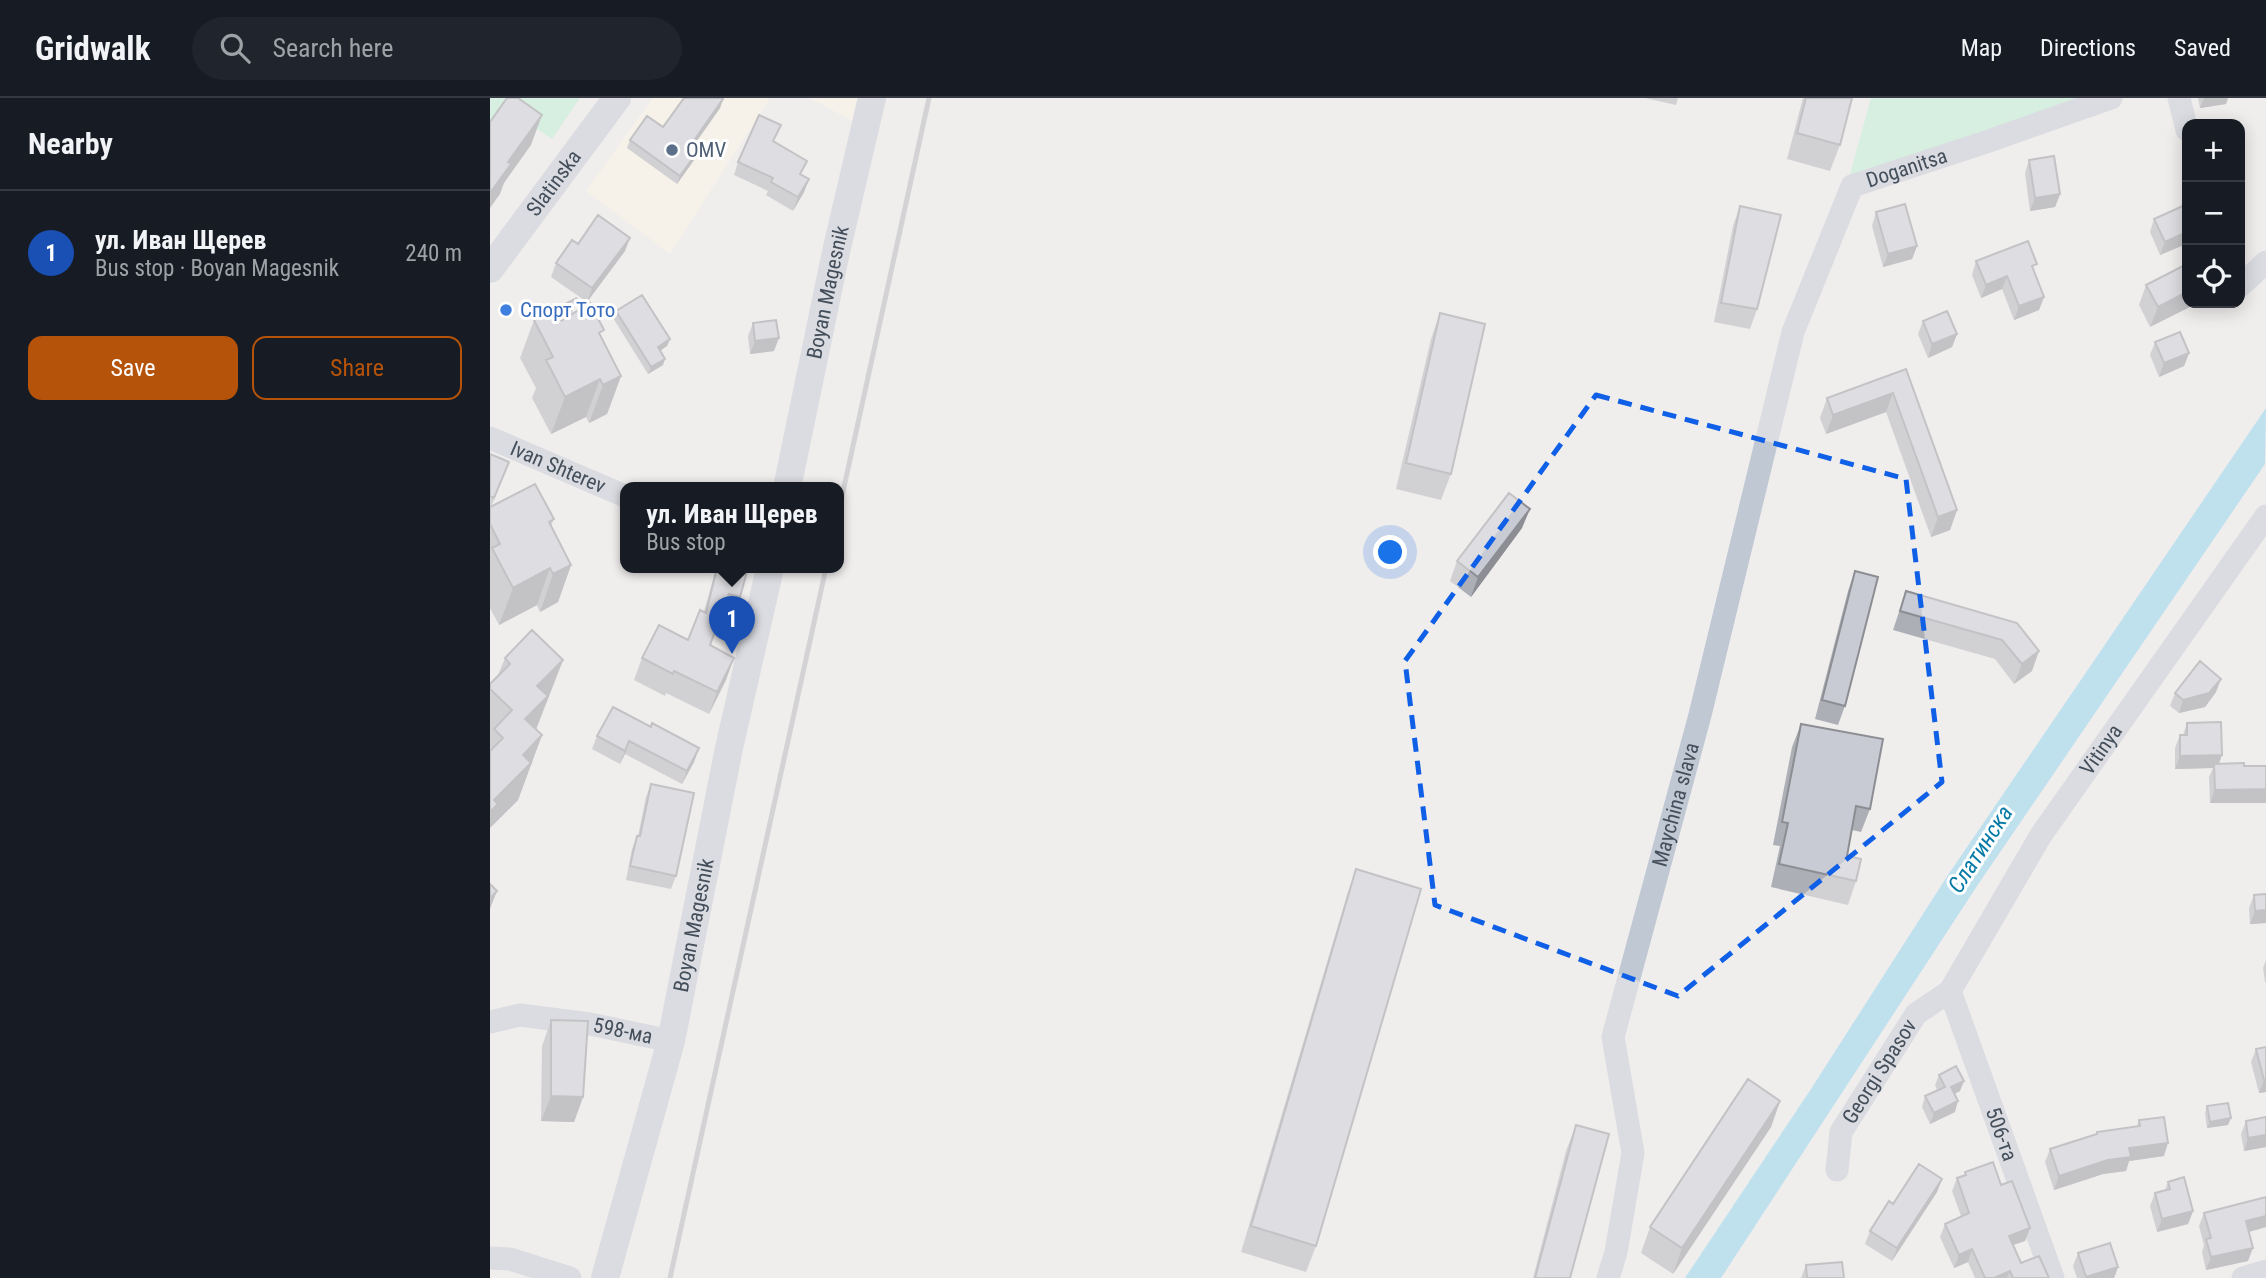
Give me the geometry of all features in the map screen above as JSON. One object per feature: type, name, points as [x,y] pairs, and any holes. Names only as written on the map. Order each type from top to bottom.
[{"type":"street","name":"Slatinska","points":[[490,269],[617,98]]},
{"type":"street","name":"Boyan Magesnik","points":[[788,482],[836,252],[872,98]]},
{"type":"street","name":"Doganitsa","points":[[1793,332],[1852,186],[2111,98]]},
{"type":"street","points":[[2179,98],[2184,119]]},
{"type":"street","points":[[2245,281],[2266,262]]},
{"type":"street","name":"Maychina slava","points":[[1608,1278],[1616,1252],[1633,1153],[1613,1037],[1700,715],[1793,332]]},
{"type":"street","name":"Ivan Shterev","points":[[490,438],[620,494]]},
{"type":"street","name":"Vitinya","points":[[1950,991],[2041,835],[2266,516]]},
{"type":"street","name":"Boyan Magesnik","points":[[605,1278],[671,1041],[732,736],[768,573]]},
{"type":"street","name":"Georgi Spasov","points":[[1837,1170],[1841,1132],[1916,1014],[1950,991]]},
{"type":"street","name":"506-та","points":[[1950,991],[2053,1278]]},
{"type":"street","name":"598-ма","points":[[490,1022],[520,1015],[590,1024],[671,1041]]},
{"type":"street","points":[[490,1258],[510,1259],[570,1278]]},
{"type":"street","points":[[2243,1278],[2266,1271]]},
{"type":"highlighted area","points":[[1596,395],[1906,479],[1942,782],[1678,996],[1435,905],[1405,661]]},
{"type":"shaded area","points":[[653,98],[770,98],[670,254],[586,191]]},
{"type":"shaded area","points":[[810,98],[857,98],[852,121]]},
{"type":"green space","points":[[490,98],[580,98],[552,139],[505,107],[490,127]]},
{"type":"green space","points":[[1871,98],[2111,98],[1852,186],[1850,174]]},
{"type":"water","name":"Слатинска","points":[[2266,408],[2265,464],[1977,886],[1721,1278],[1685,1278],[1811,1089],[1946,878]]},
{"type":"building","points":[[507,98],[518,98],[542,115],[508,162],[511,164],[490,193],[490,122]]},
{"type":"building","points":[[684,98],[723,99],[690,146],[697,152],[680,176],[630,140],[647,116],[663,127]]},
{"type":"building","points":[[1806,98],[1852,98],[1840,145],[1797,133]]},
{"type":"building","points":[[759,115],[781,125],[773,141],[807,161],[800,174],[809,179],[798,197],[771,182],[773,178],[738,162]]},
{"type":"building","points":[[2054,156],[2060,194],[2035,198],[2029,160]]},
{"type":"building","points":[[1905,204],[1917,246],[1888,254],[1876,212]]},
{"type":"building","points":[[1740,206],[1781,215],[1757,309],[1721,303]]},
{"type":"building","points":[[2182,206],[2182,234],[2165,242],[2154,219]]},
{"type":"building","points":[[598,215],[630,238],[592,288],[556,263],[572,240],[578,244]]},
{"type":"building","points":[[2028,241],[2037,264],[2032,266],[2044,297],[2019,306],[2007,276],[1986,285],[1976,261]]},
{"type":"building","points":[[2182,267],[2182,295],[2158,307],[2146,285]]},
{"type":"building","points":[[642,295],[670,339],[658,347],[665,359],[651,367],[616,311]]},
{"type":"building","points":[[577,298],[561,321],[590,303],[604,330],[599,333],[621,376],[603,385],[600,379],[565,397],[546,360],[553,357],[534,320]]},
{"type":"building","points":[[1947,311],[1957,334],[1932,344],[1923,321]]},
{"type":"building","points":[[1440,313],[1485,324],[1451,474],[1406,463]]},
{"type":"building","points":[[776,320],[779,338],[755,341],[753,323]]},
{"type":"building","points":[[2180,332],[2189,353],[2164,363],[2155,342]]},
{"type":"building","points":[[1906,369],[1957,510],[1938,517],[1893,393],[1833,415],[1827,398]]},
{"type":"building","points":[[490,454],[509,462],[494,498],[490,496]]},
{"type":"building","points":[[535,484],[554,519],[549,522],[571,565],[553,574],[550,568],[513,588],[492,548],[500,544],[490,524],[490,507]]},
{"type":"building","points":[[1509,493],[1530,509],[1478,577],[1457,561]]},
{"type":"building","points":[[1855,571],[1878,577],[1845,706],[1822,700]]},
{"type":"building","points":[[716,573],[747,573],[740,597],[729,594],[710,645],[734,658],[717,692],[642,658],[659,625],[688,640],[700,610],[706,613]]},
{"type":"building","points":[[1906,591],[2017,623],[2039,651],[2022,664],[2002,640],[1900,611]]},
{"type":"building","points":[[532,630],[563,660],[537,686],[548,696],[525,719],[542,735],[523,755],[531,763],[494,800],[498,804],[490,812],[490,751],[503,738],[494,729],[512,710],[490,689],[490,684],[510,664],[505,658]]},
{"type":"building","points":[[2200,661],[2221,679],[2209,693],[2183,700],[2175,693]]},
{"type":"building","points":[[613,707],[651,727],[652,723],[699,748],[687,771],[629,741],[625,751],[597,736]]},
{"type":"building","points":[[2221,722],[2222,755],[2180,756],[2180,735],[2187,735],[2187,723]]},
{"type":"building","points":[[1801,724],[1883,739],[1870,809],[1856,806],[1847,856],[1861,859],[1856,881],[1779,864],[1788,823],[1782,822]]},
{"type":"building","points":[[2244,763],[2244,766],[2266,766],[2266,789],[2215,790],[2214,764]]},
{"type":"building","points":[[651,784],[694,793],[676,876],[630,866],[637,836],[640,836]]},
{"type":"building","points":[[1356,869],[1421,889],[1316,1246],[1251,1226]]},
{"type":"building","points":[[490,884],[497,891],[490,898]]},
{"type":"building","points":[[2266,894],[2266,910],[2255,911],[2254,895]]},
{"type":"building","points":[[551,1020],[588,1021],[583,1097],[551,1096]]},
{"type":"building","points":[[2266,1047],[2266,1080],[2264,1080],[2256,1049]]},
{"type":"building","points":[[1956,1066],[1964,1081],[1951,1087],[1958,1101],[1934,1113],[1925,1096],[1945,1087],[1939,1075]]},
{"type":"building","points":[[1748,1079],[1780,1101],[1682,1248],[1650,1227]]},
{"type":"building","points":[[2228,1103],[2231,1118],[2210,1122],[2207,1106]]},
{"type":"building","points":[[2164,1117],[2168,1143],[2129,1148],[2131,1157],[2108,1160],[2059,1176],[2050,1149],[2097,1132],[2140,1126],[2139,1120]]},
{"type":"building","points":[[2266,1117],[2266,1135],[2248,1138],[2246,1121]]},
{"type":"building","points":[[1576,1125],[1609,1134],[1570,1278],[1535,1278]]},
{"type":"building","points":[[1993,1162],[2001,1185],[2012,1181],[2030,1228],[2009,1236],[2021,1263],[2039,1256],[2049,1278],[2013,1278],[2010,1271],[1994,1278],[1985,1278],[1972,1249],[1959,1255],[1945,1224],[1969,1213],[1957,1178],[1966,1175],[1965,1172]]},
{"type":"building","points":[[1919,1164],[1942,1179],[1897,1248],[1870,1231],[1889,1201],[1893,1204]]},
{"type":"building","points":[[2184,1177],[2193,1211],[2162,1219],[2155,1193],[2170,1189],[2168,1182]]},
{"type":"building","points":[[2266,1197],[2266,1216],[2246,1221],[2253,1248],[2211,1257],[2206,1239],[2211,1238],[2204,1213]]},
{"type":"building","points":[[2110,1243],[2118,1267],[2086,1277],[2078,1253]]},
{"type":"building","points":[[1842,1262],[1844,1278],[1807,1278],[1806,1265]]},
{"type":"railway","points":[[844,487],[929,98]]},
{"type":"railway","points":[[670,1278],[825,573]]},
{"type":"place","name":"OMV","points":[[672,150]]},
{"type":"place","name":"Спорт Тото","points":[[506,310]]},
{"type":"place","name":"ул. Иван Щерев","points":[[732,654]]}]
